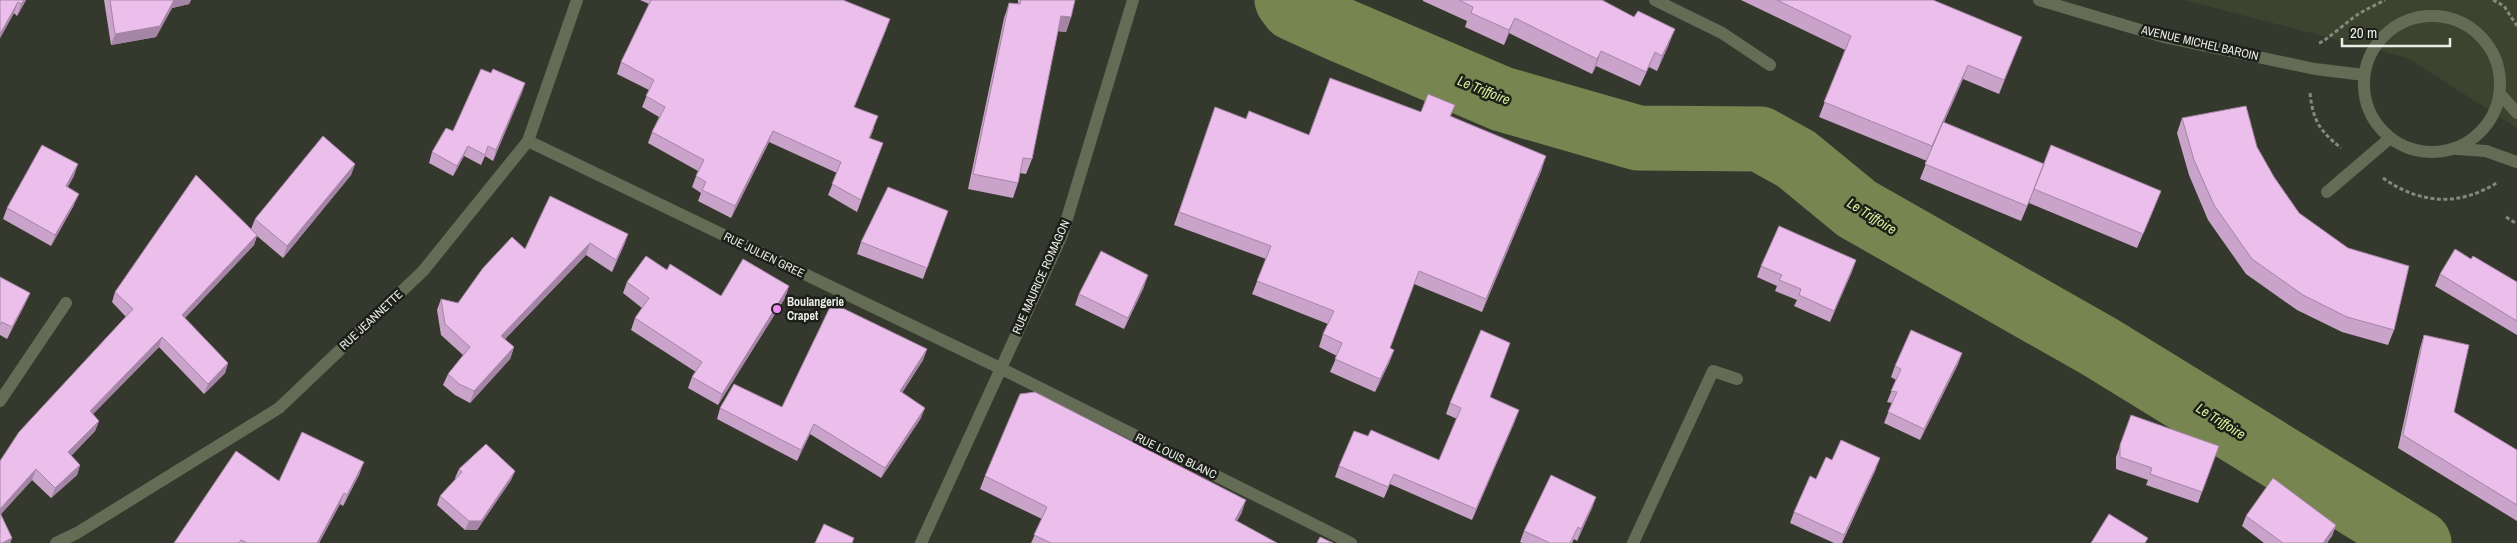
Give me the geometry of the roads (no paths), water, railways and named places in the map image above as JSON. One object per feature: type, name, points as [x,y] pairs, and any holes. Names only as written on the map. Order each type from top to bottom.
[{"type":"street","name":"RUE JEANNETTE","points":[[56,543],[76,538],[278,408],[424,271],[528,141],[577,0]]},
{"type":"street","name":"RUE MAURICE ROMAGON","points":[[921,543],[1062,235],[1133,0]]},
{"type":"street","points":[[1655,0],[1722,33],[1770,65]]},
{"type":"street","name":"AVENUE MICHEL BAROIN","points":[[2039,0],[2164,37],[2315,69],[2364,75]]},
{"type":"street","points":[[2457,149],[2478,136],[2493,116],[2500,94],[2499,71],[2492,51],[2480,36],[2465,24],[2443,17],[2419,17],[2398,25],[2379,40],[2369,57],[2364,75],[2364,95],[2373,120],[2389,139],[2413,151],[2440,152],[2457,149],[2486,151],[2517,162]]},
{"type":"street","points":[[2500,94],[2517,114]]},
{"type":"street","points":[[2327,192],[2389,139]]},
{"type":"street","name":"RUE JULIEN GREE","points":[[528,141],[1000,368]]},
{"type":"street","points":[[0,401],[66,303]]},
{"type":"street","name":"RUE LOUIS BLANC","points":[[1000,368],[1352,543]]},
{"type":"street","points":[[1633,543],[1713,371],[1737,380]]},
{"type":"waterway","name":"Le Triffoire","points":[[1287,0],[1293,8],[1502,99],[1638,138],[1760,139],[1796,159],[1857,209],[2100,347],[2419,543]]},
{"type":"place","name":"Boulangerie Crapet","points":[[777,309]]}]
